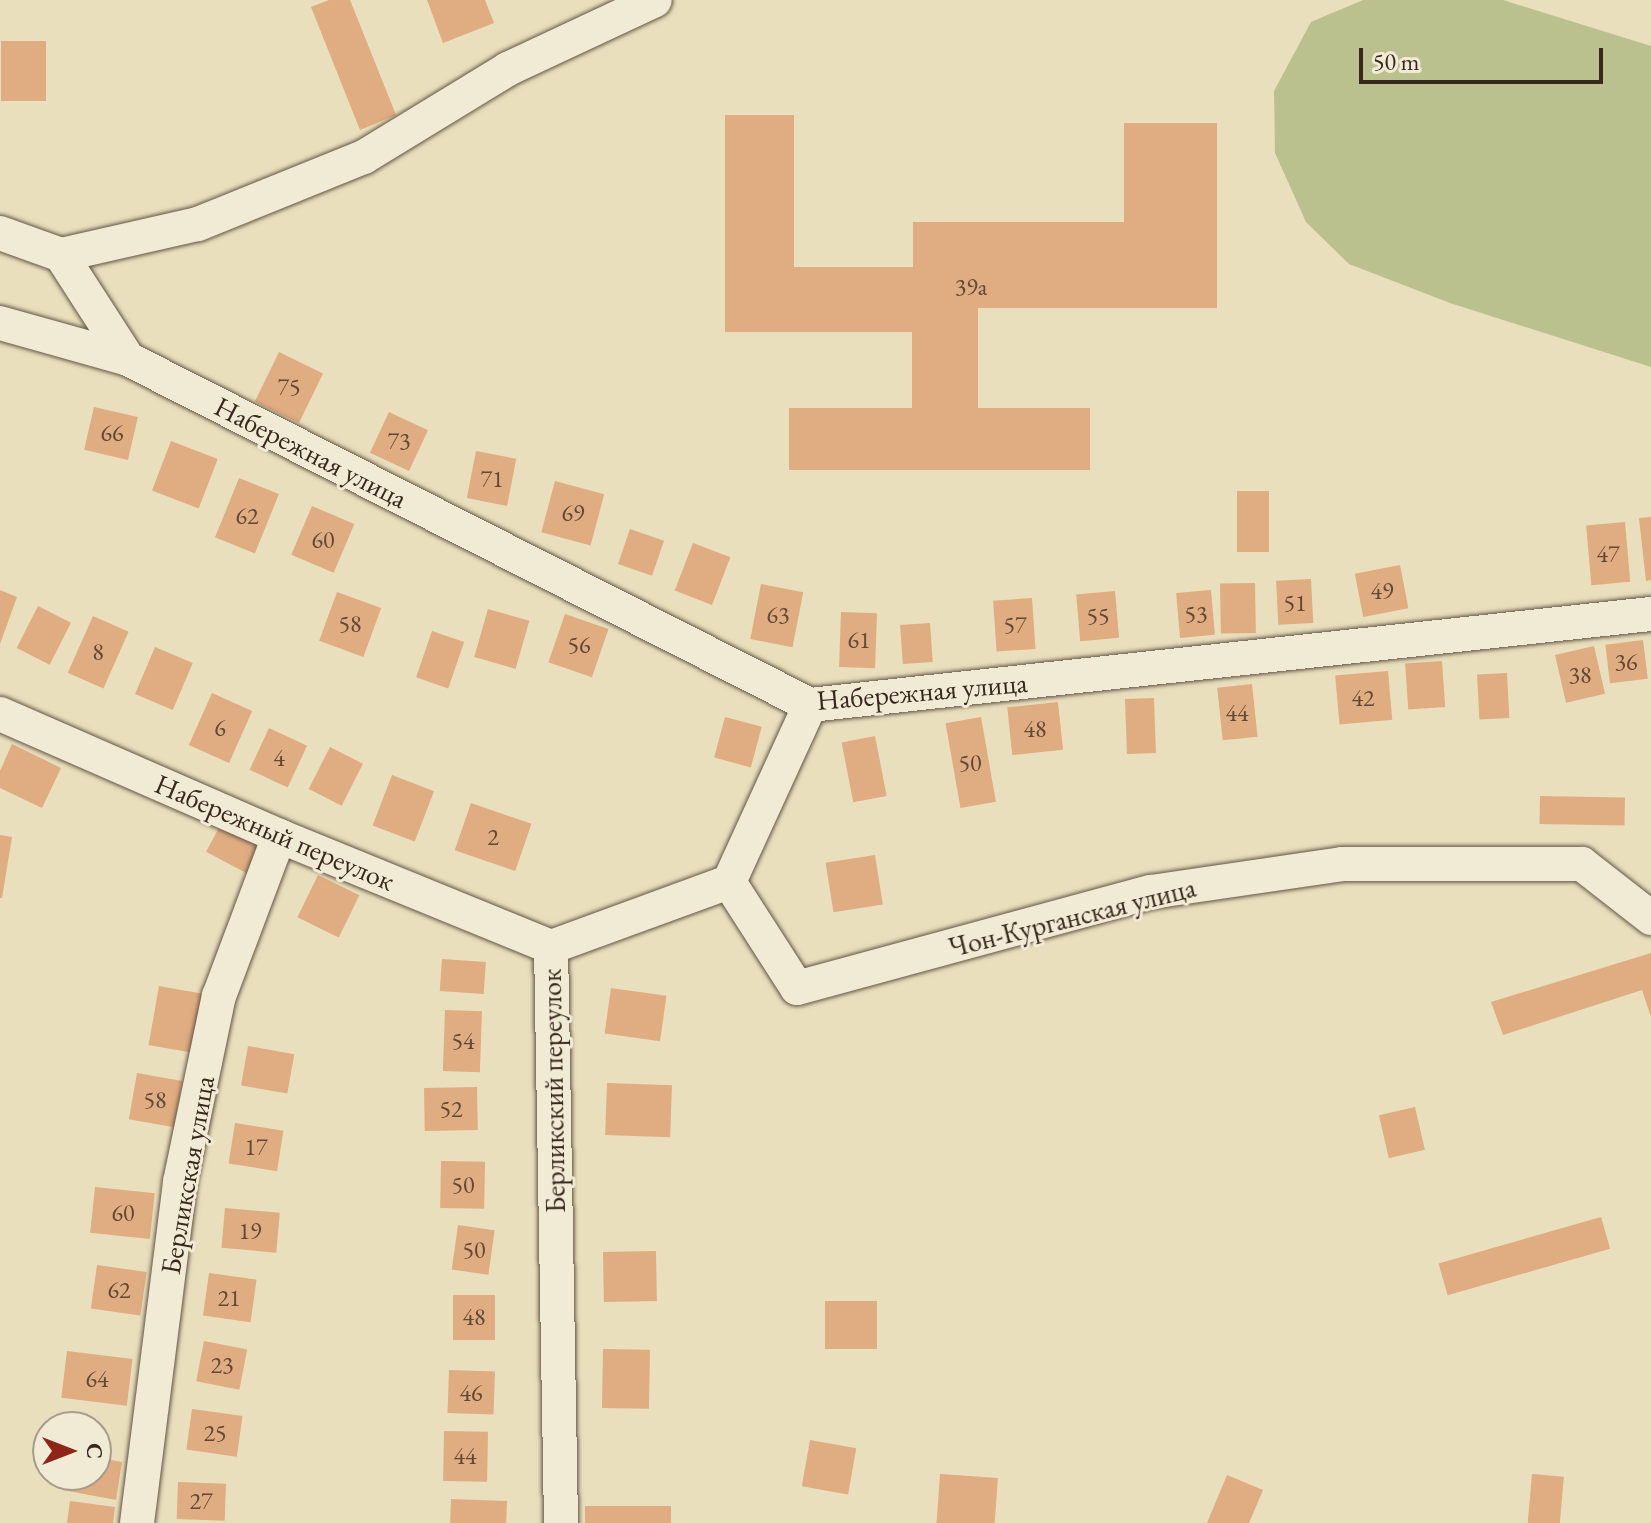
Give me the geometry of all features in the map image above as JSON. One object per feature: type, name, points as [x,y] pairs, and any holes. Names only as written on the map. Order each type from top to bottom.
[{"type":"street","points":[[0,233],[61,255],[198,224],[364,157],[508,69],[655,0]]},
{"type":"street","points":[[61,255],[128,359]]},
{"type":"street","name":"Набережная улица","points":[[0,323],[128,359],[810,705],[1651,614]]},
{"type":"street","points":[[729,882],[810,705]]},
{"type":"street","name":"Набережный переулок","points":[[0,714],[279,836],[551,947]]},
{"type":"street","name":"Берликская улица","points":[[137,1523],[180,1182],[219,996],[279,836]]},
{"type":"street","name":"Чон-Курганская улица","points":[[729,882],[797,988],[1151,892],[1342,864],[1582,864],[1651,918]]},
{"type":"street","name":"Берликский переулок","points":[[561,1523],[551,947],[729,882]]},
{"type":"green space","points":[[1363,0],[1503,0],[1651,46],[1651,367],[1450,303],[1349,264],[1306,222],[1275,153],[1274,91],[1311,22]]},
{"type":"building","points":[[329,0],[350,0],[396,115],[360,130],[311,7]]},
{"type":"building","points":[[427,0],[485,0],[494,23],[443,43]]},
{"type":"building","points":[[1,41],[46,41],[46,101],[1,101]]},
{"type":"building","points":[[725,115],[794,115],[794,267],[913,267],[913,222],[1124,222],[1124,123],[1217,123],[1217,308],[978,308],[978,408],[1090,408],[1090,470],[789,470],[789,408],[912,408],[912,332],[725,332]]},
{"type":"building","points":[[279,352],[323,373],[299,423],[255,401]]},
{"type":"building","points":[[94,407],[138,417],[128,460],[84,450]]},
{"type":"building","points":[[389,412],[428,430],[409,471],[370,453]]},
{"type":"building","points":[[171,441],[218,459],[199,508],[152,490]]},
{"type":"building","points":[[476,451],[516,459],[507,506],[467,498]]},
{"type":"building","points":[[239,478],[279,494],[255,553],[215,537]]},
{"type":"building","points":[[555,481],[604,494],[591,545],[541,532]]},
{"type":"building","points":[[1237,491],[1269,491],[1269,552],[1237,552]]},
{"type":"building","points":[[312,506],[354,524],[334,573],[291,555]]},
{"type":"building","points":[[1651,517],[1651,580],[1646,581],[1639,518]]},
{"type":"building","points":[[1625,522],[1630,582],[1591,585],[1586,525]]},
{"type":"building","points":[[630,529],[664,541],[652,576],[618,564]]},
{"type":"building","points":[[693,543],[730,557],[712,605],[675,591]]},
{"type":"building","points":[[1400,565],[1408,608],[1363,617],[1355,574]]},
{"type":"building","points":[[1311,579],[1313,623],[1278,625],[1276,581]]},
{"type":"building","points":[[1255,583],[1256,633],[1221,634],[1220,584]]},
{"type":"building","points":[[761,584],[803,592],[793,647],[750,639]]},
{"type":"building","points":[[0,590],[17,597],[0,644]]},
{"type":"building","points":[[1211,590],[1215,635],[1180,638],[1176,593]]},
{"type":"building","points":[[1115,591],[1119,638],[1080,641],[1076,594]]},
{"type":"building","points":[[337,592],[381,608],[363,657],[319,641]]},
{"type":"building","points":[[1032,598],[1036,649],[997,652],[993,601]]},
{"type":"building","points":[[38,606],[71,623],[50,665],[17,648]]},
{"type":"building","points":[[488,609],[529,621],[516,669],[474,657]]},
{"type":"building","points":[[841,612],[877,613],[875,668],[839,667]]},
{"type":"building","points":[[565,614],[608,629],[592,677],[548,662]]},
{"type":"building","points":[[93,616],[129,632],[103,689],[68,673]]},
{"type":"building","points":[[930,623],[933,662],[903,664],[900,625]]},
{"type":"building","points":[[432,631],[464,642],[448,688],[416,677]]},
{"type":"building","points":[[1643,640],[1648,679],[1610,683],[1605,645]]},
{"type":"building","points":[[1594,646],[1605,694],[1566,703],[1555,655]]},
{"type":"building","points":[[155,647],[193,663],[173,710],[135,694]]},
{"type":"building","points":[[1442,661],[1445,707],[1408,709],[1405,664]]},
{"type":"building","points":[[1388,671],[1392,720],[1339,724],[1335,676]]},
{"type":"building","points":[[1507,673],[1509,718],[1479,720],[1477,675]]},
{"type":"building","points":[[1252,684],[1258,737],[1223,740],[1217,688]]},
{"type":"building","points":[[212,693],[252,711],[229,763],[189,745]]},
{"type":"building","points":[[1154,698],[1156,753],[1127,754],[1125,699]]},
{"type":"building","points":[[1058,702],[1063,750],[1012,755],[1007,707]]},
{"type":"building","points":[[725,717],[762,727],[751,767],[714,758]]},
{"type":"building","points":[[981,717],[996,802],[960,808],[946,723]]},
{"type":"building","points":[[269,728],[307,746],[288,787],[250,770]]},
{"type":"building","points":[[875,736],[887,796],[853,802],[842,742]]},
{"type":"building","points":[[12,744],[61,768],[42,808],[0,788],[0,771]]},
{"type":"building","points":[[330,747],[363,764],[342,806],[309,789]]},
{"type":"building","points":[[392,775],[434,791],[415,842],[373,825]]},
{"type":"building","points":[[1540,796],[1625,797],[1624,825],[1540,824]]},
{"type":"building","points":[[471,803],[532,824],[515,871],[455,850]]},
{"type":"building","points":[[223,820],[264,842],[248,874],[206,852]]},
{"type":"building","points":[[0,835],[12,837],[2,898],[0,898]]},
{"type":"building","points":[[875,855],[883,904],[833,912],[826,863]]},
{"type":"building","points":[[318,875],[359,895],[339,937],[297,917]]},
{"type":"building","points":[[1651,953],[1651,1017],[1642,990],[1503,1035],[1491,1002]]},
{"type":"building","points":[[442,959],[486,962],[484,994],[440,991]]},
{"type":"building","points":[[159,986],[205,994],[195,1053],[149,1045]]},
{"type":"building","points":[[611,988],[666,996],[660,1041],[605,1034]]},
{"type":"building","points":[[445,1010],[482,1011],[480,1072],[443,1071]]},
{"type":"building","points":[[248,1046],[294,1054],[287,1094],[241,1085]]},
{"type":"building","points":[[137,1073],[182,1081],[174,1127],[129,1119]]},
{"type":"building","points":[[607,1083],[672,1085],[670,1137],[605,1135]]},
{"type":"building","points":[[477,1087],[478,1130],[425,1131],[424,1088]]},
{"type":"building","points":[[1415,1107],[1425,1150],[1389,1158],[1379,1115]]},
{"type":"building","points":[[235,1123],[283,1131],[277,1171],[229,1163]]},
{"type":"building","points":[[441,1161],[485,1162],[484,1209],[440,1208]]},
{"type":"building","points":[[95,1187],[155,1193],[150,1239],[90,1233]]},
{"type":"building","points":[[225,1208],[280,1213],[276,1253],[222,1248]]},
{"type":"building","points":[[1601,1217],[1610,1249],[1448,1295],[1439,1264]]},
{"type":"building","points":[[458,1225],[495,1230],[488,1275],[452,1270]]},
{"type":"building","points":[[656,1251],[657,1301],[604,1302],[603,1252]]},
{"type":"building","points":[[97,1265],[147,1272],[140,1316],[91,1309]]},
{"type":"building","points":[[209,1273],[257,1280],[251,1322],[203,1316]]},
{"type":"building","points":[[453,1295],[495,1295],[495,1340],[453,1340]]},
{"type":"building","points":[[825,1301],[877,1301],[877,1349],[825,1349]]},
{"type":"building","points":[[204,1341],[247,1349],[239,1390],[196,1381]]},
{"type":"building","points":[[603,1349],[650,1350],[649,1409],[602,1408]]},
{"type":"building","points":[[67,1351],[133,1359],[127,1406],[61,1398]]},
{"type":"building","points":[[449,1370],[495,1372],[493,1415],[447,1413]]},
{"type":"building","points":[[192,1409],[243,1416],[237,1457],[186,1450]]},
{"type":"building","points":[[444,1431],[488,1432],[487,1482],[443,1481]]},
{"type":"building","points":[[810,1440],[856,1448],[848,1494],[802,1486]]},
{"type":"building","points":[[112,1460],[122,1462],[116,1500],[68,1491],[112,1491]]},
{"type":"building","points":[[940,1474],[998,1478],[995,1523],[937,1523]]},
{"type":"building","points":[[1532,1474],[1564,1477],[1560,1523],[1528,1523]]},
{"type":"building","points":[[1227,1475],[1263,1490],[1249,1523],[1207,1523]]},
{"type":"building","points":[[178,1482],[226,1484],[225,1521],[177,1519]]},
{"type":"building","points":[[451,1499],[507,1501],[506,1523],[450,1523]]},
{"type":"building","points":[[70,1501],[115,1507],[113,1523],[67,1523]]},
{"type":"building","points":[[585,1506],[671,1506],[671,1523],[585,1523]]}]
